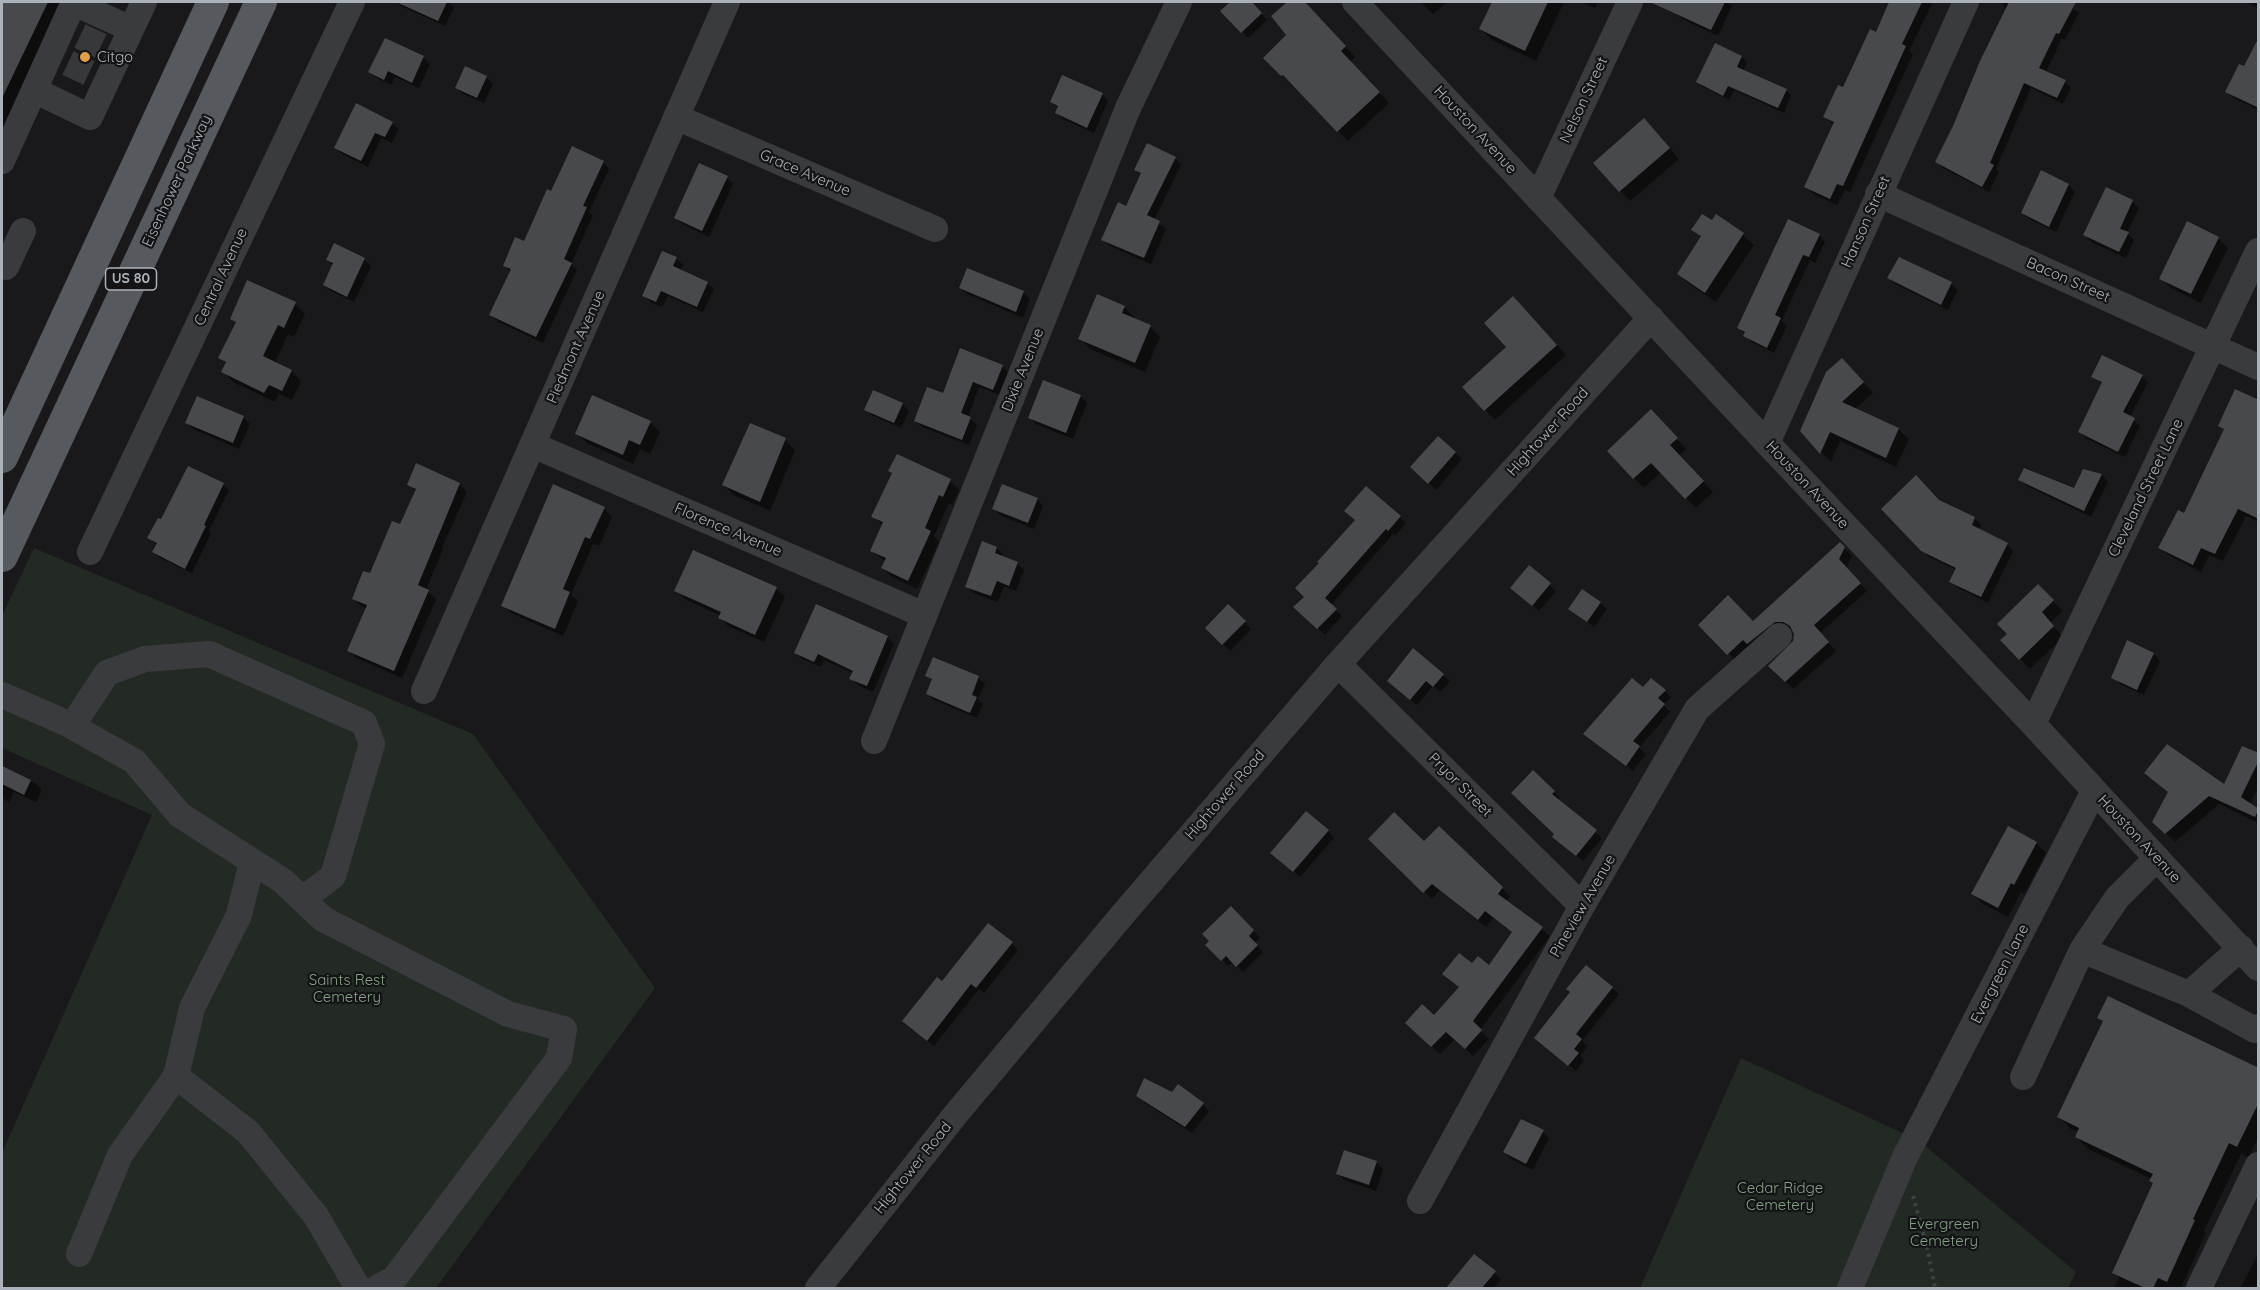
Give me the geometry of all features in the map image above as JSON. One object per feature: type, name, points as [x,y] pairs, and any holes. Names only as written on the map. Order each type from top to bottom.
[{"type":"main road","name":"US 80","points":[[2,457],[213,2]]},
{"type":"main road","name":"Eisenhower Parkway","points":[[2,556],[261,2]]},
{"type":"street","points":[[74,2],[131,29]]},
{"type":"street","points":[[34,90],[90,117],[78,68],[91,41],[74,2]]},
{"type":"street","points":[[2,161],[34,90],[78,68],[91,41],[131,29],[144,2]]},
{"type":"street","name":"Central Avenue","points":[[90,552],[352,2]]},
{"type":"street","name":"Piedmont Avenue","points":[[424,691],[727,2]]},
{"type":"street","name":"Dixie Avenue","points":[[874,741],[1128,108],[1179,2]]},
{"type":"street","name":"Houston Avenue","points":[[1355,2],[2259,968]]},
{"type":"street","name":"Nelson Street","points":[[1538,198],[1630,2]]},
{"type":"street","name":"Hanson Street","points":[[1767,443],[1966,2]]},
{"type":"street","name":"Grace Avenue","points":[[676,117],[935,229]]},
{"type":"street","name":"Bacon Street","points":[[1878,194],[2259,367]]},
{"type":"street","points":[[2,266],[6,267],[19,230]]},
{"type":"street","name":"Cleveland Street Lane","points":[[2033,724],[2259,252]]},
{"type":"street","name":"Hightower Road","points":[[818,1288],[956,1114],[1101,940],[1338,664],[1651,318]]},
{"type":"street","name":"Florence Avenue","points":[[533,445],[924,615]]},
{"type":"street","name":"Pineview Avenue","points":[[1420,1201],[1582,906],[1697,709],[1779,636]]},
{"type":"street","points":[[72,726],[107,673],[145,660],[209,654],[364,723],[372,744],[333,876],[303,899]]},
{"type":"street","name":"Pryor Street","points":[[1338,664],[1582,906]]},
{"type":"street","points":[[2,694],[72,726],[134,761],[180,815],[283,881],[323,919],[508,1014],[564,1029],[559,1058],[394,1280],[377,1288]]},
{"type":"street","name":"Evergreen Lane","points":[[1850,1288],[1902,1164],[2094,791]]},
{"type":"street","points":[[2023,1077],[2082,950],[2117,898],[2157,858]]},
{"type":"street","points":[[79,1254],[120,1155],[176,1076],[192,1008],[239,915],[252,862]]},
{"type":"street","points":[[2189,994],[2241,948]]},
{"type":"street","points":[[2082,950],[2189,994],[2257,1030]]},
{"type":"street","points":[[176,1076],[248,1132],[316,1216],[358,1288]]},
{"type":"street","points":[[2199,1288],[2259,1165]]},
{"type":"path","points":[[1902,1164],[1915,1199],[1935,1288]]},
{"type":"green space","name":"Saints Rest Cemetery","points":[[34,548],[473,734],[655,988],[436,1288],[2,1288],[2,1153],[152,815],[2,748],[2,616]]},
{"type":"green space","name":"Cedar Ridge Cemetery","points":[[1741,1058],[1909,1136],[1844,1288],[1640,1288]]},
{"type":"green space","name":"Evergreen Cemetery","points":[[1923,1144],[2076,1272],[2068,1288],[1860,1288]]},
{"type":"building","points":[[2,2],[48,2],[2,98]]},
{"type":"building","points":[[396,2],[447,2],[438,21]]},
{"type":"building","points":[[1230,2],[1252,2],[1262,13],[1241,33],[1220,11]]},
{"type":"building","points":[[1287,2],[1305,2],[1346,46],[1341,51],[1380,92],[1337,132],[1283,75],[1281,76],[1263,58],[1286,35],[1271,16]]},
{"type":"building","points":[[1492,2],[1548,2],[1525,51],[1479,29]]},
{"type":"building","points":[[1650,2],[1725,2],[1711,30]]},
{"type":"building","points":[[1889,2],[1922,2],[1902,44],[1906,46],[1843,186],[1837,184],[1830,199],[1804,187],[1834,122],[1823,117],[1838,85],[1843,87],[1870,29],[1876,32]]},
{"type":"building","points":[[2009,2],[2076,2],[2059,34],[2056,33],[2039,68],[2066,80],[2057,98],[2024,83],[1990,163],[1994,165],[1982,187],[1935,162]]},
{"type":"building","points":[[2259,37],[2259,108],[2225,92],[2239,64],[2244,66]]},
{"type":"building","points":[[385,38],[424,56],[412,83],[388,71],[384,80],[368,72]]},
{"type":"building","points":[[1715,43],[1742,56],[1737,67],[1787,89],[1778,108],[1728,86],[1723,96],[1696,82]]},
{"type":"building","points":[[465,66],[487,76],[477,98],[455,88]]},
{"type":"building","points":[[1062,75],[1103,93],[1087,128],[1055,113],[1058,106],[1050,102]]},
{"type":"building","points":[[356,103],[393,122],[385,137],[375,133],[361,161],[334,148]]},
{"type":"building","points":[[1644,118],[1670,148],[1619,192],[1593,163]]},
{"type":"building","points":[[1147,143],[1176,157],[1147,215],[1160,221],[1144,258],[1101,240],[1118,202],[1126,206],[1141,173],[1134,170]]},
{"type":"building","points":[[572,146],[604,161],[583,206],[587,207],[564,259],[572,263],[536,337],[489,315],[511,269],[503,266],[515,237],[524,241],[547,189],[551,191]]},
{"type":"building","points":[[699,163],[728,176],[702,231],[674,218]]},
{"type":"building","points":[[2041,170],[2069,184],[2049,227],[2021,213]]},
{"type":"building","points":[[2106,187],[2133,200],[2120,229],[2129,232],[2119,252],[2083,235]]},
{"type":"building","points":[[1702,214],[1712,220],[1716,214],[1744,233],[1705,293],[1677,274],[1701,236],[1691,230]]},
{"type":"building","points":[[1788,219],[1820,234],[1809,257],[1803,255],[1775,315],[1781,318],[1767,348],[1743,336],[1745,332],[1737,328]]},
{"type":"building","points":[[2187,221],[2219,237],[2191,294],[2159,279]]},
{"type":"building","points":[[334,243],[365,258],[347,297],[323,285],[333,263],[326,260]]},
{"type":"building","points":[[662,251],[677,257],[673,266],[708,282],[697,307],[661,291],[656,302],[642,296]]},
{"type":"building","points":[[1899,257],[1952,282],[1941,305],[1887,278]]},
{"type":"building","points":[[967,268],[1024,291],[1016,312],[959,288]]},
{"type":"building","points":[[247,280],[296,302],[284,328],[278,325],[263,356],[292,370],[282,391],[269,385],[264,393],[221,372],[226,362],[218,358],[236,322],[230,319]]},
{"type":"building","points":[[1097,294],[1125,306],[1122,313],[1151,325],[1135,363],[1078,339]]},
{"type":"building","points":[[1513,296],[1557,345],[1484,411],[1462,387],[1506,347],[1484,323]]},
{"type":"building","points":[[960,348],[1003,365],[993,390],[973,382],[961,413],[971,417],[962,440],[914,421],[927,387],[943,393]]},
{"type":"building","points":[[2102,355],[2143,375],[2123,412],[2135,418],[2118,452],[2078,432],[2102,382],[2091,377]]},
{"type":"building","points":[[1842,358],[1864,382],[1842,402],[1899,428],[1886,458],[1830,432],[1820,454],[1800,431],[1826,372]]},
{"type":"building","points":[[1043,380],[1081,395],[1066,433],[1028,418]]},
{"type":"building","points":[[2235,389],[2259,400],[2259,519],[2238,509],[2215,554],[2201,548],[2193,565],[2158,548],[2178,510],[2184,513],[2224,429],[2218,426]]},
{"type":"building","points":[[873,390],[903,403],[894,423],[864,410]]},
{"type":"building","points":[[592,395],[651,421],[640,445],[629,440],[623,455],[575,434]]},
{"type":"building","points":[[197,396],[244,416],[233,443],[185,423]]},
{"type":"building","points":[[1651,409],[1678,438],[1670,445],[1704,481],[1685,499],[1651,463],[1633,479],[1607,451]]},
{"type":"building","points":[[750,423],[786,438],[760,502],[722,485]]},
{"type":"building","points":[[1438,436],[1456,452],[1428,484],[1410,467]]},
{"type":"building","points":[[897,454],[951,479],[943,497],[939,495],[925,528],[931,531],[908,581],[881,568],[886,558],[870,551],[883,522],[871,517],[892,473],[888,471]]},
{"type":"building","points":[[416,463],[460,483],[418,585],[429,590],[394,671],[347,651],[367,605],[352,599],[363,571],[370,573],[392,521],[400,524],[416,489],[407,485]]},
{"type":"building","points":[[188,466],[224,483],[185,569],[152,552],[157,543],[147,538],[158,518],[161,519]]},
{"type":"building","points":[[2024,468],[2074,488],[2083,469],[2102,474],[2084,511],[2018,480]]},
{"type":"building","points":[[1916,475],[1939,500],[1975,517],[1972,525],[2008,543],[1981,597],[1949,582],[1956,568],[1921,551],[1881,509]]},
{"type":"building","points":[[553,484],[605,507],[590,539],[585,537],[563,589],[570,592],[555,629],[501,606]]},
{"type":"building","points":[[1002,484],[1038,498],[1028,523],[992,509]]},
{"type":"building","points":[[1366,486],[1401,516],[1388,531],[1386,529],[1325,598],[1337,609],[1317,629],[1293,607],[1304,597],[1295,588],[1355,520],[1344,511]]},
{"type":"building","points":[[982,541],[997,547],[995,553],[1018,562],[1009,586],[997,581],[991,596],[965,587]]},
{"type":"building","points":[[1840,542],[1845,547],[1839,559],[1861,583],[1814,625],[1829,642],[1785,682],[1768,666],[1793,641],[1794,634],[1790,626],[1783,622],[1775,622],[1747,644],[1743,640],[1727,655],[1698,625],[1728,595],[1753,621]]},
{"type":"building","points":[[693,550],[777,587],[755,635],[718,618],[721,612],[674,591]]},
{"type":"building","points":[[1529,565],[1551,583],[1532,606],[1510,588]]},
{"type":"building","points":[[2038,584],[2054,600],[2042,612],[2054,626],[2019,660],[2000,640],[2007,634],[1997,624]]},
{"type":"building","points":[[1582,589],[1601,602],[1587,622],[1568,609]]},
{"type":"building","points":[[816,604],[888,636],[867,686],[849,679],[853,671],[818,654],[814,662],[794,653]]},
{"type":"building","points":[[1228,604],[1246,621],[1222,645],[1205,628]]},
{"type":"building","points":[[2127,640],[2154,653],[2137,690],[2111,678]]},
{"type":"building","points":[[1413,648],[1444,674],[1433,687],[1426,681],[1410,700],[1387,681]]},
{"type":"building","points":[[933,657],[979,676],[972,695],[977,697],[970,713],[926,694],[932,679],[925,676]]},
{"type":"building","points":[[1632,678],[1643,687],[1651,678],[1666,690],[1658,698],[1665,704],[1633,741],[1640,746],[1626,766],[1583,734]]},
{"type":"building","points":[[2167,744],[2224,784],[2242,746],[2259,753],[2259,760],[2241,797],[2259,809],[2255,817],[2209,796],[2165,834],[2152,822],[2168,792],[2144,773]]},
{"type":"building","points":[[2,766],[31,780],[24,795],[2,784]]},
{"type":"building","points":[[1533,770],[1555,791],[1552,794],[1597,830],[1576,856],[1552,837],[1554,834],[1511,793]]},
{"type":"building","points":[[1306,811],[1329,830],[1293,872],[1270,853]]},
{"type":"building","points":[[1394,812],[1424,841],[1439,826],[1503,887],[1498,894],[1543,927],[1473,1021],[1482,1030],[1465,1049],[1446,1032],[1431,1047],[1405,1023],[1422,1004],[1434,1015],[1459,987],[1442,974],[1459,953],[1472,963],[1478,956],[1489,965],[1512,932],[1485,911],[1478,920],[1432,884],[1423,893],[1368,839]]},
{"type":"building","points":[[2008,826],[2037,842],[2014,885],[2011,883],[1998,908],[1971,894]]},
{"type":"building","points":[[1231,906],[1254,930],[1249,936],[1258,945],[1236,967],[1226,956],[1221,961],[1205,945],[1209,941],[1202,934]]},
{"type":"building","points":[[988,923],[1013,942],[976,988],[971,984],[927,1041],[902,1021],[937,977],[942,981]]},
{"type":"building","points":[[1586,965],[1613,987],[1576,1034],[1582,1039],[1574,1049],[1579,1053],[1568,1066],[1534,1038],[1570,992],[1566,989]]},
{"type":"building","points":[[2108,996],[2259,1068],[2259,1102],[2237,1147],[2229,1143],[2193,1219],[2195,1220],[2167,1282],[2158,1278],[2153,1288],[2145,1288],[2112,1273],[2153,1183],[2149,1181],[2153,1174],[2075,1137],[2079,1128],[2057,1117],[2103,1021],[2097,1018]]},
{"type":"building","points":[[1144,1078],[1172,1092],[1178,1084],[1204,1103],[1185,1127],[1136,1096]]},
{"type":"building","points":[[1521,1119],[1544,1130],[1526,1164],[1503,1152]]},
{"type":"building","points":[[1344,1150],[1377,1161],[1369,1185],[1336,1174]]},
{"type":"building","points":[[1474,1254],[1496,1271],[1482,1288],[1446,1288]]},
{"type":"tunnel","points":[[80,36],[101,46]]},
{"type":"tunnel","points":[[68,63],[89,73]]},
{"type":"place","name":"Citgo","points":[[85,57]]}]
